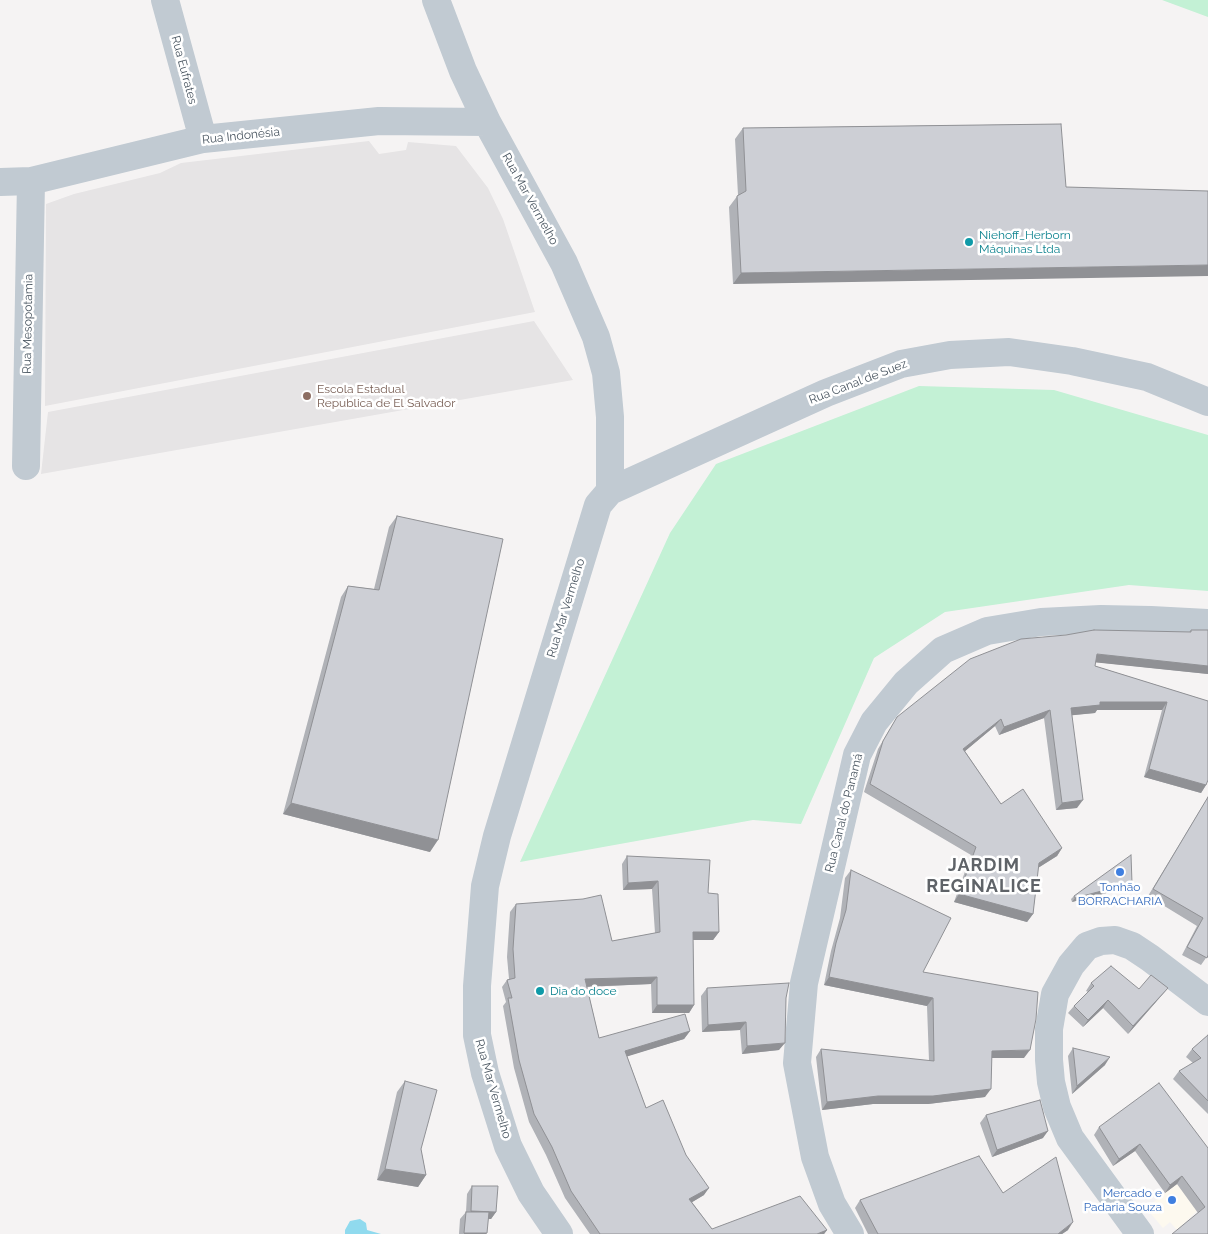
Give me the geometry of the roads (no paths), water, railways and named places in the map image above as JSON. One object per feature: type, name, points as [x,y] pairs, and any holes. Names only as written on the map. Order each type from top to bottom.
[{"type":"street","name":"Rua Eufrates","points":[[165,0],[203,140]]},
{"type":"street","name":"Rua Mar Vermelho","points":[[436,0],[463,71],[487,122],[564,263],[596,337],[606,373],[610,417],[610,491],[598,505],[497,836],[485,886],[480,939],[477,1035],[485,1073],[508,1146],[531,1193],[559,1234]]},
{"type":"street","name":"Rua Indonésia","points":[[0,182],[31,181],[203,140],[379,121],[487,122]]},
{"type":"street","name":"Rua Mesopotamia","points":[[26,466],[31,181]]},
{"type":"street","name":"Rua Canal de Suez","points":[[610,491],[826,393],[901,364],[950,355],[1009,352],[1072,361],[1147,377],[1208,402]]},
{"type":"street","name":"Rua Canal do Panamá","points":[[850,1234],[832,1204],[815,1157],[797,1063],[804,983],[857,755],[874,722],[906,683],[943,650],[987,631],[1041,622],[1101,619],[1208,623]]},
{"type":"street","points":[[1140,1234],[1070,1138],[1057,1107],[1051,1082],[1049,1060],[1049,1028],[1056,994],[1071,965],[1087,946],[1101,941],[1115,940],[1132,946],[1208,1002]]},
{"type":"water","points":[[360,1219],[366,1223],[367,1230],[381,1234],[345,1234],[350,1221]]},
{"type":"place","name":"Niehoff_Herborn Máquinas Ltda","points":[[969,242]]},
{"type":"place","name":"Escola Estadual Republica de El Salvador","points":[[307,396]]},
{"type":"place","name":"Tonhão BORRACHARIA","points":[[1120,872]]},
{"type":"place","name":"Dia do doce","points":[[540,991]]},
{"type":"place","name":"Mercado e Padaria Souza","points":[[1172,1200]]},
{"type":"district","name":"JARDIM REGINALICE","points":[[984,876]]}]
